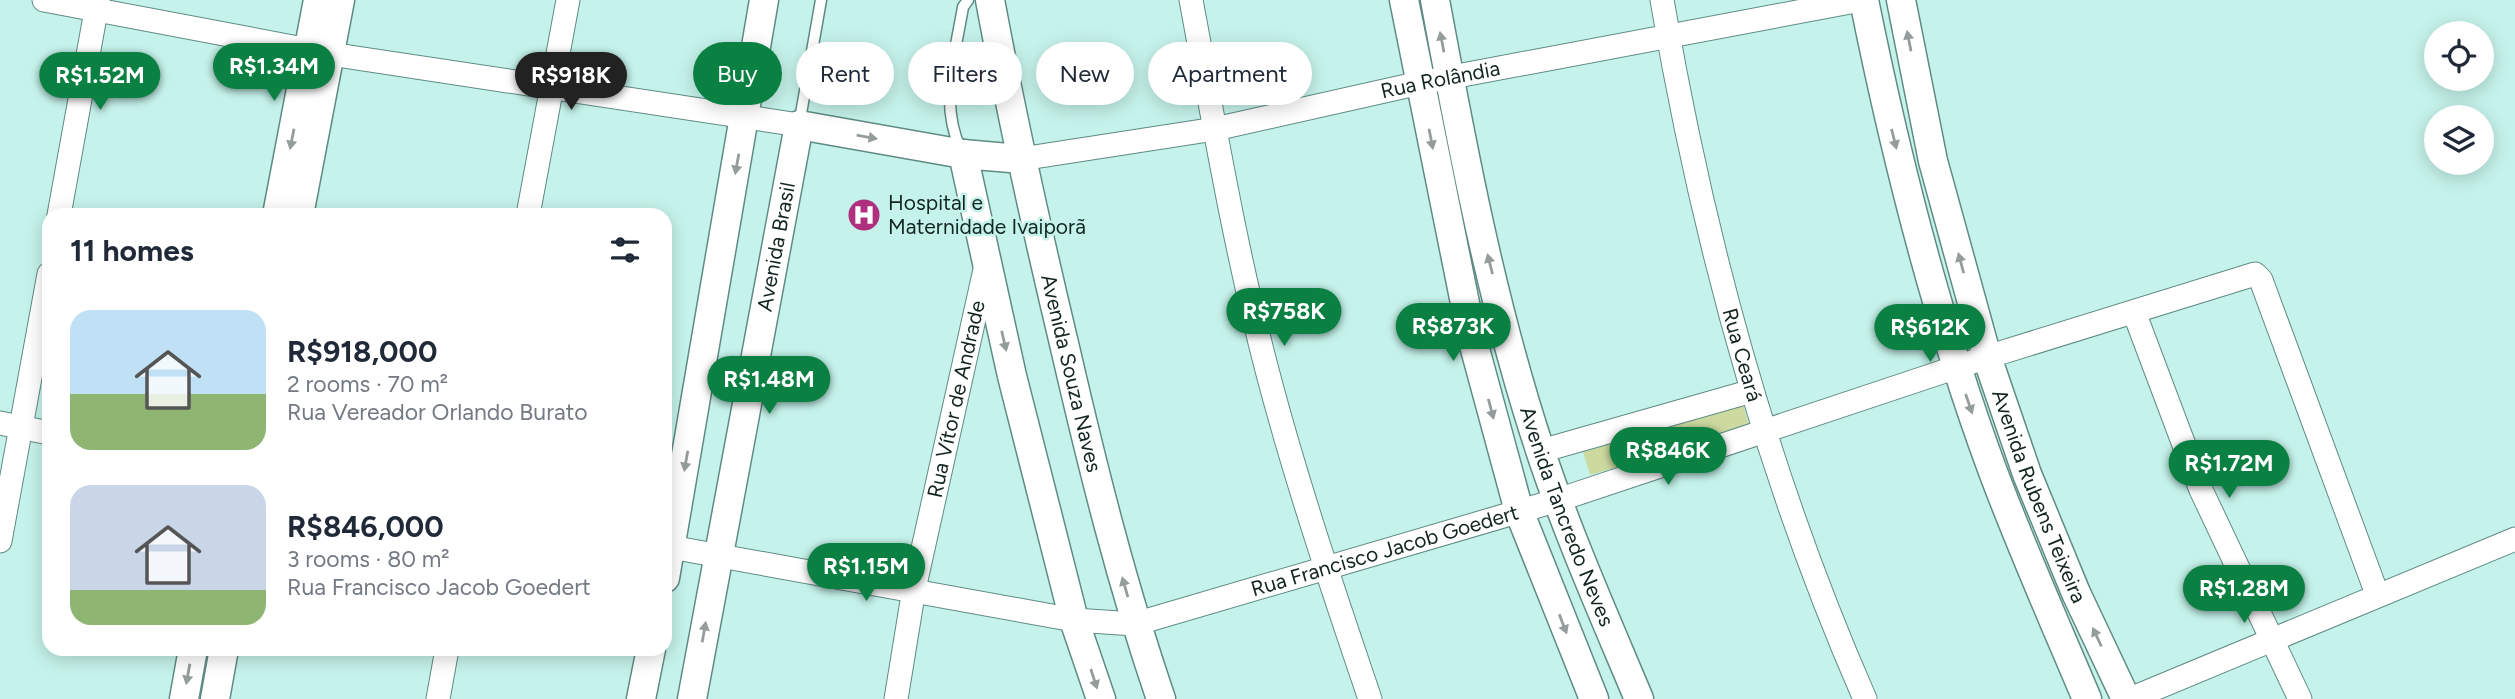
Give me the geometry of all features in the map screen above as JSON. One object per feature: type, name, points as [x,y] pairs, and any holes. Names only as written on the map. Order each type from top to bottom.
[{"type":"street","points":[[44,0],[97,5],[319,52],[553,86],[963,154],[1021,159]]},
{"type":"street","points":[[300,208],[319,52],[318,0]]},
{"type":"street","points":[[279,208],[319,52],[340,0]]},
{"type":"street","points":[[529,208],[568,0]]},
{"type":"street","points":[[672,525],[764,0]]},
{"type":"street","name":"Avenida Souza Naves","points":[[990,0],[1021,159],[1101,502],[1135,624],[1161,699]]},
{"type":"street","points":[[1191,0],[1214,129],[1266,369],[1325,567],[1370,699]]},
{"type":"street","name":"Avenida Tancredo Neves","points":[[1404,0],[1472,338],[1519,511],[1594,699]]},
{"type":"street","name":"Avenida Tancredo Neves","points":[[1435,0],[1449,78],[1504,323],[1541,451],[1558,500],[1639,699]]},
{"type":"street","name":"Rua Ceará","points":[[1662,0],[1695,169],[1752,391],[1810,564],[1865,699]]},
{"type":"street","name":"Rua Rolândia","points":[[1021,159],[1214,129],[1420,83],[1863,0]]},
{"type":"street","name":"Avenida Rubens Teixeira","points":[[1863,0],[1911,208],[1957,369],[1992,470],[2087,699]]},
{"type":"street","name":"Avenida Rubens Teixeira","points":[[1901,0],[1933,161],[1987,357],[2027,474],[2076,593],[2128,699]]},
{"type":"street","points":[[61,208],[97,5]]},
{"type":"street","name":"Avenida Brasil","points":[[692,699],[799,125]]},
{"type":"street","points":[[963,154],[986,265],[1074,620],[1101,699]]},
{"type":"street","name":"Rua Vítor de Andrade","points":[[896,699],[914,589],[986,265]]},
{"type":"street","name":"Rua Francisco Jacob Goedert","points":[[672,548],[914,589],[1074,620],[1135,624],[1558,500],[1987,357],[2247,274],[2255,274],[2261,280],[2377,594]]},
{"type":"street","points":[[0,541],[11,425],[42,302]]},
{"type":"street","points":[[2134,312],[2201,490],[2269,639],[2300,699]]},
{"type":"street","points":[[1541,451],[1577,443],[1752,391]]},
{"type":"street","points":[[11,425],[42,432]]},
{"type":"street","points":[[2128,699],[2515,539]]},
{"type":"street","points":[[184,699],[192,656]]},
{"type":"street","points":[[215,699],[223,656]]},
{"type":"street","points":[[438,699],[446,656]]},
{"type":"street","points":[[641,699],[650,656]]},
{"type":"lane","name":"Avenida Brasil","points":[[799,125],[821,0]]},
{"type":"lane","points":[[963,154],[952,132],[949,92],[963,8],[968,0]]},
{"type":"green space","points":[[1743,405],[1750,428],[1590,475],[1583,452]]},
{"type":"place","name":"Hospital e Maternidade Ivaiporã","points":[[864,215]]}]
